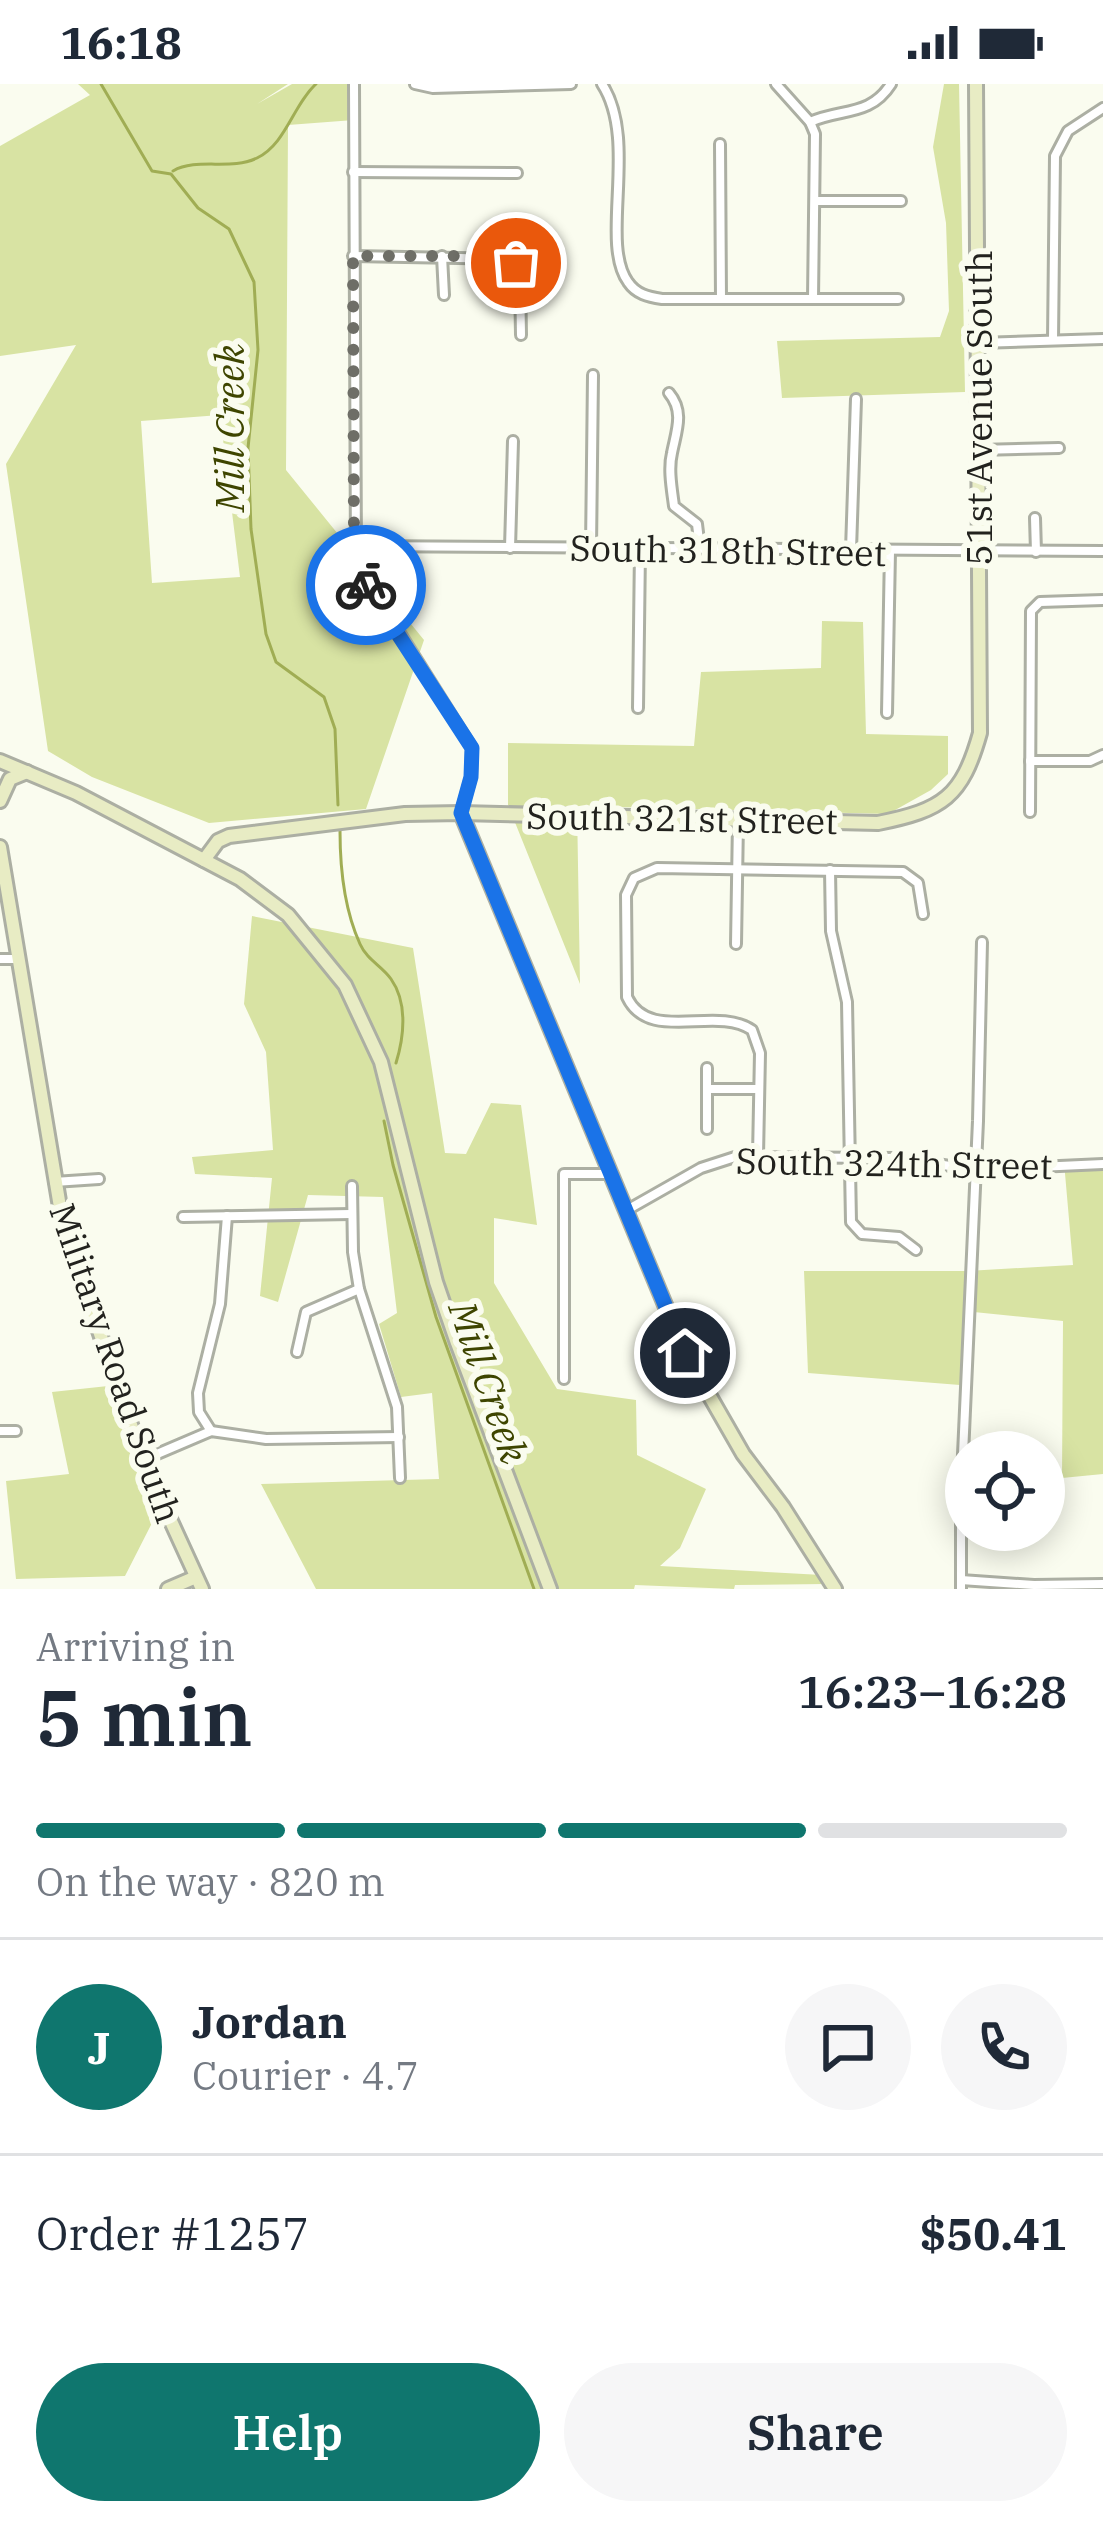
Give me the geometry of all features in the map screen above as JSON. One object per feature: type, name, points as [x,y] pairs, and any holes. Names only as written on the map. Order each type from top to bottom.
[{"type":"main road","name":"51st Avenue South","points":[[976,84],[980,733]]},
{"type":"main road","name":"South 321st Street","points":[[204,860],[229,836],[404,814],[878,823],[924,813],[962,783],[980,733]]},
{"type":"main road","points":[[0,761],[240,879],[288,915],[345,985],[374,1042],[436,1282],[550,1589]]},
{"type":"main road","points":[[0,801],[10,779],[28,772]]},
{"type":"main road","points":[[461,813],[625,1211],[710,1402],[836,1589]]},
{"type":"main road","name":"Military Road South","points":[[0,847],[63,1226],[143,1460],[199,1583]]},
{"type":"main road","points":[[169,1589],[199,1583]]},
{"type":"street","points":[[354,84],[354,546],[362,578],[472,748],[471,777],[461,813]]},
{"type":"street","points":[[416,84],[433,88],[571,84]]},
{"type":"street","points":[[602,84],[618,122],[621,268],[630,285],[651,298],[898,298]]},
{"type":"street","points":[[776,84],[815,134],[813,299]]},
{"type":"street","points":[[810,122],[828,113],[868,108],[891,84]]},
{"type":"street","points":[[1053,340],[1054,166],[1058,148],[1075,125],[1103,108]]},
{"type":"street","points":[[720,144],[721,299]]},
{"type":"street","points":[[353,172],[517,173]]},
{"type":"street","points":[[815,201],[901,201]]},
{"type":"street","points":[[353,256],[515,261],[520,277],[521,334]]},
{"type":"street","points":[[442,256],[444,295]]},
{"type":"street","points":[[977,343],[1103,339]]},
{"type":"street","points":[[591,548],[593,375]]},
{"type":"street","points":[[669,394],[678,406],[671,460],[674,506],[697,524],[700,549]]},
{"type":"street","points":[[850,550],[856,399]]},
{"type":"street","points":[[510,548],[513,441]]},
{"type":"street","points":[[978,450],[1059,448]]},
{"type":"street","points":[[1035,518],[1036,552]]},
{"type":"street","name":"South 318th Street","points":[[354,546],[1103,551]]},
{"type":"street","points":[[638,708],[640,549]]},
{"type":"street","points":[[887,713],[890,551]]},
{"type":"street","points":[[1030,812],[1033,607],[1040,602],[1103,601]]},
{"type":"street","points":[[1030,761],[1090,761],[1102,756]]},
{"type":"street","points":[[736,944],[738,819]]},
{"type":"street","points":[[758,1156],[759,1042],[748,1027],[725,1020],[648,1020],[634,1011],[627,997],[626,895],[634,878],[657,868],[903,872],[918,884],[923,914]]},
{"type":"street","points":[[830,870],[831,931],[847,1002],[853,1228],[870,1235],[899,1237],[916,1250]]},
{"type":"street","points":[[982,942],[961,1584],[1103,1584]]},
{"type":"street","points":[[0,959],[18,959]]},
{"type":"street","points":[[707,1067],[707,1129]]},
{"type":"street","points":[[707,1089],[759,1089]]},
{"type":"street","name":"South 324th Street","points":[[625,1211],[713,1162],[758,1156],[899,1158],[975,1170],[1103,1164]]},
{"type":"street","points":[[564,1379],[564,1174],[610,1174]]},
{"type":"street","points":[[53,1182],[99,1179]]},
{"type":"street","points":[[352,1186],[359,1289],[388,1371],[400,1478]]},
{"type":"street","points":[[183,1217],[351,1214]]},
{"type":"street","points":[[211,1431],[199,1412],[198,1393],[220,1304],[227,1216]]},
{"type":"street","points":[[297,1352],[306,1312],[359,1289]]},
{"type":"street","points":[[0,1431],[16,1431]]},
{"type":"street","points":[[143,1460],[211,1431],[266,1439],[399,1437]]},
{"type":"green space","points":[[78,84],[288,84],[257,104],[292,84],[354,84],[354,120],[288,125],[286,470],[424,640],[366,809],[209,823],[92,777],[48,751],[6,464],[76,345],[0,356],[0,146],[90,95]],"holes":[[[220,415],[240,577],[152,583],[141,421]]]},
{"type":"green space","points":[[944,84],[959,84],[965,392],[782,398],[777,341],[940,337],[949,311],[946,223],[933,147]]},
{"type":"green space","points":[[822,621],[863,622],[866,734],[948,736],[948,774],[931,790],[888,814],[577,806],[580,984],[508,805],[508,743],[694,746],[701,672],[821,668]]},
{"type":"green space","points":[[252,916],[413,948],[445,1153],[466,1154],[491,1103],[521,1105],[537,1225],[494,1218],[494,1283],[557,1389],[636,1400],[637,1455],[706,1489],[680,1548],[660,1566],[822,1575],[825,1584],[735,1585],[734,1589],[635,1585],[634,1589],[316,1589],[261,1484],[439,1479],[432,1393],[401,1397],[379,1324],[397,1313],[383,1197],[308,1195],[278,1302],[260,1296],[272,1178],[195,1174],[192,1157],[273,1150],[266,1052],[244,1004]]},
{"type":"green space","points":[[1103,1160],[1103,1474],[1065,1478],[1063,1321],[964,1311],[960,1385],[808,1373],[804,1271],[967,1271],[1073,1265],[1064,1162]]},
{"type":"green space","points":[[108,1386],[153,1521],[125,1576],[16,1579],[6,1481],[69,1474],[52,1392]]},
{"type":"waterway","name":"Mill Creek","points":[[101,84],[152,171],[171,174],[198,208],[229,229],[254,282],[258,350],[248,448],[251,529],[266,634],[276,662],[324,697],[335,729],[338,805]]},
{"type":"waterway","points":[[173,171],[247,162],[267,152],[316,84]]},
{"type":"waterway","name":"Mill Creek","points":[[340,831],[350,917],[363,950],[391,979],[400,999],[402,1031],[396,1063]]},
{"type":"waterway","name":"Mill Creek","points":[[384,1121],[436,1317],[534,1589]]},
{"type":"way so far","points":[[366,585],[354,546],[353,256],[493,256],[516,263]]},
{"type":"route","points":[[366,585],[472,748],[471,777],[461,813],[685,1353]]}]
